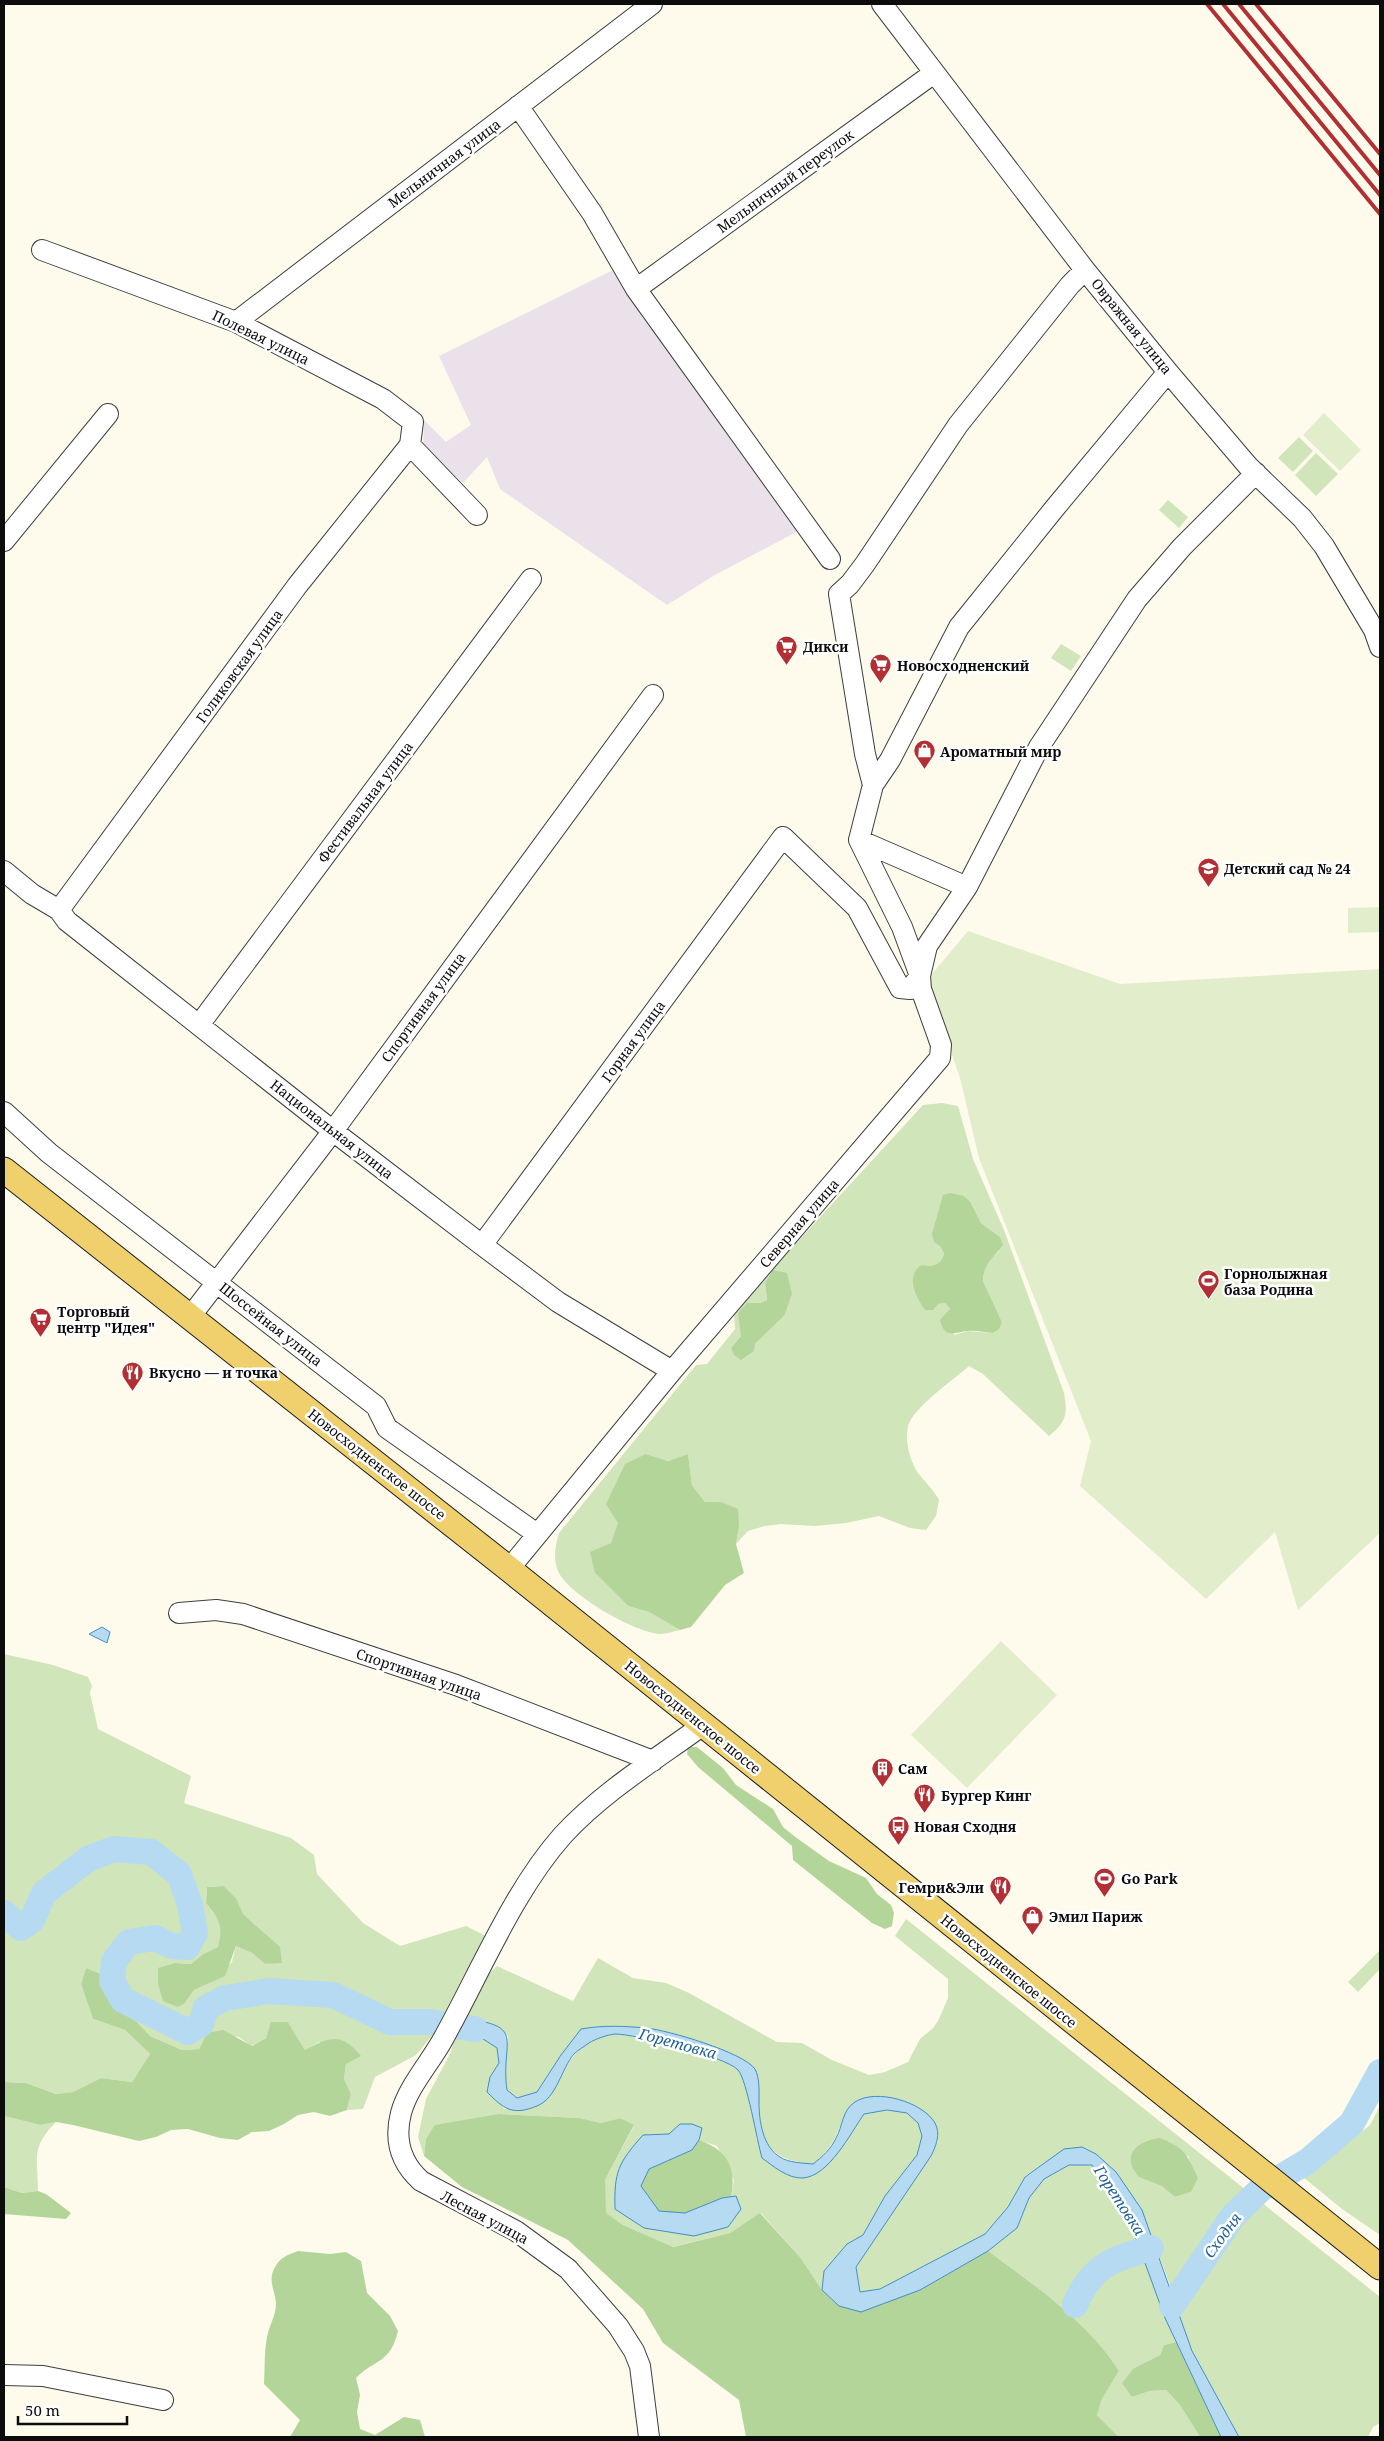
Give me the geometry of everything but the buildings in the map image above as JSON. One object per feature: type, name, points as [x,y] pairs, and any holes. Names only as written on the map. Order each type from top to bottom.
[{"type":"main road","name":"Новосходненское шоссе","points":[[4,1170],[509,1570],[1380,2267]]},
{"type":"street","name":"Мельничная улица","points":[[236,322],[652,4]]},
{"type":"street","name":"Овражная улица","points":[[882,4],[1086,270],[1168,372],[1256,474],[1302,518],[1324,546],[1374,630],[1380,647]]},
{"type":"street","name":"Мельничный переулок","points":[[636,289],[934,73]]},
{"type":"street","points":[[518,106],[592,213],[636,289],[807,524],[830,559]]},
{"type":"street","name":"Полевая улица","points":[[42,250],[236,322],[384,399],[413,422],[410,445]]},
{"type":"street","points":[[873,785],[865,754],[839,594],[850,584],[865,564],[958,425],[1070,285],[1086,270]]},
{"type":"street","points":[[967,887],[859,840],[873,785],[890,760],[959,627],[1168,372]]},
{"type":"street","points":[[4,541],[108,414]]},
{"type":"street","points":[[410,445],[477,515]]},
{"type":"street","name":"Голиковская улица","points":[[60,910],[297,586],[410,445]]},
{"type":"street","points":[[920,976],[927,946],[967,887],[1040,747],[1136,599],[1182,547],[1256,474]]},
{"type":"street","name":"Фестивальная улица","points":[[200,1025],[530,579]]},
{"type":"street","name":"Спортивная улица","points":[[190,1317],[333,1131],[653,695]]},
{"type":"street","name":"Горная улица","points":[[482,1245],[784,837],[858,908],[900,988],[910,989],[920,976]]},
{"type":"street","name":"Северная улица","points":[[509,1570],[672,1371],[940,1058],[941,1045],[921,989],[920,976],[902,927],[859,840]]},
{"type":"street","name":"Национальная улица","points":[[4,872],[32,894],[60,910],[67,921],[333,1131],[558,1302],[672,1371]]},
{"type":"street","name":"Шоссейная улица","points":[[4,1112],[49,1153],[376,1406],[387,1428],[537,1534]]},
{"type":"street","name":"Спортивная улица","points":[[179,1612],[216,1610],[243,1614],[456,1685],[653,1761]]},
{"type":"street","name":"Лесная улица","points":[[649,2437],[640,2366],[634,2350],[618,2326],[568,2269],[516,2231],[421,2181],[406,2164],[398,2143],[401,2113],[414,2085],[442,2042],[535,1873],[563,1836],[592,1806],[622,1782],[703,1725]]},
{"type":"street","points":[[4,2375],[43,2376],[163,2400]]},
{"type":"shaded area","points":[[613,270],[636,300],[642,317],[802,529],[715,575],[667,605],[500,489],[487,457],[463,483],[423,448],[424,420],[446,442],[471,425],[439,356]]},
{"type":"green space","points":[[1324,413],[1361,450],[1340,471],[1303,435]]},
{"type":"green space","points":[[1299,437],[1313,451],[1293,472],[1278,458]]},
{"type":"green space","points":[[1316,453],[1338,474],[1316,496],[1295,475]]},
{"type":"green space","points":[[1168,500],[1188,517],[1179,528],[1159,510]]},
{"type":"green space","points":[[1061,644],[1081,656],[1071,671],[1051,658]]},
{"type":"green space","points":[[1380,907],[1380,932],[1348,933],[1348,908]]},
{"type":"green space","name":"Горнолыжная база Родина","points":[[968,931],[1120,984],[1380,969],[1380,1533],[1298,1610],[1275,1532],[1206,1599],[1080,1486],[1091,1441],[979,1158],[960,1078],[927,980]]},
{"type":"green space","points":[[942,1103],[958,1106],[973,1159],[1004,1230],[1064,1393],[1066,1407],[1062,1422],[1049,1436],[983,1374],[969,1366],[921,1406],[908,1427],[907,1440],[912,1461],[918,1473],[939,1500],[936,1516],[926,1530],[910,1528],[879,1516],[846,1523],[815,1526],[781,1524],[765,1526],[748,1531],[736,1544],[739,1527],[721,1502],[705,1502],[692,1485],[688,1454],[668,1461],[646,1454],[611,1543],[595,1573],[628,1606],[649,1612],[680,1630],[663,1634],[650,1632],[620,1620],[588,1601],[564,1580],[558,1571],[555,1562],[555,1552],[559,1533],[696,1365],[707,1364],[735,1329],[734,1315],[777,1264],[923,1105]],"holes":[[[971,1203],[981,1223],[1000,1237],[999,1251],[984,1272],[983,1281],[1002,1322],[993,1333],[968,1331],[954,1335],[950,1309],[945,1303],[938,1304],[920,1265],[935,1265],[940,1261],[944,1254],[940,1246]],[[765,1283],[784,1316],[755,1344],[731,1348],[741,1336],[747,1303],[760,1303],[767,1300]]]},
{"type":"green space","points":[[950,1193],[964,1196],[971,1203],[981,1223],[1000,1237],[1003,1245],[983,1275],[983,1281],[1002,1322],[999,1329],[993,1333],[971,1331],[947,1333],[940,1320],[950,1309],[945,1303],[938,1304],[933,1310],[925,1310],[918,1299],[914,1287],[913,1281],[916,1270],[921,1265],[938,1263],[944,1254],[940,1246],[934,1242],[932,1234],[943,1195]]},
{"type":"green space","points":[[773,1270],[787,1273],[792,1294],[784,1316],[755,1344],[754,1351],[741,1360],[734,1355],[731,1348],[741,1336],[738,1313],[747,1303],[760,1303],[767,1300],[765,1283]]},
{"type":"green space","points":[[646,1454],[668,1461],[688,1454],[692,1485],[705,1502],[721,1502],[738,1509],[739,1527],[736,1544],[744,1573],[725,1585],[691,1627],[680,1630],[649,1612],[628,1606],[595,1573],[590,1552],[611,1543],[618,1523],[606,1504],[625,1464]]},
{"type":"green space","points":[[1001,1641],[1057,1695],[967,1788],[911,1735]]},
{"type":"green space","points":[[4,1654],[53,1665],[88,1677],[92,1686],[90,1693],[98,1729],[191,1776],[184,1803],[291,1838],[314,1855],[317,1874],[363,1923],[400,1946],[466,1926],[488,1937],[438,2029],[416,2055],[375,2077],[363,2109],[347,2110],[351,2094],[344,2079],[346,2064],[319,2042],[305,2050],[288,2022],[272,2022],[266,2038],[251,2046],[239,2037],[207,2033],[199,2049],[182,2050],[150,2036],[138,2023],[111,2004],[101,1974],[86,1968],[81,1984],[93,2019],[125,2030],[150,2054],[132,2082],[101,2078],[73,2092],[56,2094],[26,2083],[4,2082]],"holes":[[[224,1886],[236,1898],[242,1914],[255,1924],[282,1962],[265,1964],[252,1953],[236,1946],[232,1962],[209,1983],[194,1990],[185,2003],[175,1963],[191,1964],[203,1954],[218,1947],[220,1940],[220,1924],[206,1903],[207,1887]]]},
{"type":"green space","points":[[688,1747],[697,1747],[723,1768],[736,1785],[773,1809],[783,1827],[794,1836],[829,1861],[866,1878],[877,1894],[891,1905],[894,1913],[892,1926],[885,1929],[872,1923],[793,1860],[792,1846],[698,1767],[687,1754]]},
{"type":"green space","points":[[224,1886],[236,1898],[243,1914],[280,1947],[282,1963],[265,1964],[252,1953],[236,1946],[225,1976],[194,1990],[185,2003],[178,2007],[163,2001],[158,1984],[158,1968],[175,1963],[191,1964],[203,1954],[218,1947],[220,1928],[217,1919],[206,1903],[207,1887]]},
{"type":"green space","points":[[906,1919],[1380,2297],[1380,2423],[1373,2427],[1368,2437],[1239,2437],[1192,2351],[1154,2244],[1096,2154],[1082,2147],[1064,2150],[1025,2176],[1008,2207],[985,2234],[880,2289],[860,2292],[856,2267],[931,2156],[938,2141],[911,2103],[872,2097],[845,2113],[833,2141],[819,2159],[813,2164],[796,2162],[774,2151],[767,2142],[760,2120],[759,2089],[721,2049],[582,2029],[561,2055],[537,2092],[517,2098],[507,2090],[505,2075],[508,2036],[463,2019],[486,1976],[497,1966],[573,2001],[598,1958],[633,1978],[666,1983],[689,1993],[777,2042],[802,2043],[832,2060],[869,2075],[885,2072],[908,2062],[920,2039],[938,2021],[948,1998],[948,1979],[895,1936]],"holes":[[[1188,2155],[1194,2177],[1193,2186],[1191,2192],[1175,2197],[1162,2185]]]},
{"type":"green space","points":[[1380,1950],[1380,1969],[1358,1992],[1348,1982]]},
{"type":"green space","points":[[86,1968],[101,1974],[111,2004],[138,2023],[150,2036],[182,2050],[199,2049],[207,2033],[223,2030],[252,2046],[266,2038],[271,2022],[288,2022],[305,2050],[328,2040],[335,2039],[347,2043],[361,2056],[346,2064],[344,2079],[351,2094],[347,2110],[330,2116],[314,2112],[298,2115],[269,2131],[252,2132],[238,2140],[220,2138],[188,2129],[171,2130],[156,2137],[139,2141],[73,2125],[56,2122],[40,2125],[4,2116],[4,2082],[26,2083],[56,2094],[73,2092],[101,2078],[132,2082],[150,2054],[125,2030],[93,2019],[81,1984]]},
{"type":"green space","points":[[455,2032],[480,2037],[497,2048],[499,2063],[490,2077],[504,2109],[551,2094],[568,2064],[578,2051],[592,2041],[609,2035],[625,2035],[659,2041],[716,2058],[730,2064],[738,2070],[741,2076],[762,2158],[803,2178],[839,2150],[864,2114],[887,2110],[907,2113],[918,2123],[922,2136],[917,2155],[885,2196],[863,2235],[847,2244],[824,2271],[822,2290],[800,2257],[761,2213],[730,2233],[672,2247],[623,2225],[605,2213],[605,2180],[634,2126],[622,2118],[601,2123],[580,2118],[499,2114],[426,2139],[424,2156],[418,2137],[426,2099],[451,2052]],"holes":[[[702,2128],[699,2140],[717,2146],[734,2180],[731,2197],[736,2196],[694,2236],[644,2228],[615,2209],[643,2135],[669,2134]]]},
{"type":"green space","points":[[1380,2106],[1380,2235],[1342,2209],[1303,2177],[1370,2125]]},
{"type":"green space","points":[[499,2114],[580,2118],[601,2123],[621,2118],[634,2125],[605,2180],[606,2213],[623,2225],[673,2247],[730,2233],[760,2213],[800,2257],[822,2290],[839,2306],[920,2290],[988,2251],[1059,2305],[1092,2337],[1119,2371],[1102,2399],[1097,2415],[1119,2437],[746,2437],[739,2400],[663,2343],[643,2309],[568,2240],[462,2187],[424,2156],[426,2139],[435,2125]]},
{"type":"green space","points":[[4,2116],[40,2125],[56,2122],[42,2139],[37,2154],[38,2191],[22,2193],[4,2187]]},
{"type":"green space","points":[[1160,2138],[1175,2145],[1188,2157],[1198,2178],[1191,2192],[1175,2197],[1162,2186],[1139,2177],[1134,2170],[1131,2164],[1131,2157],[1136,2148],[1145,2142]]},
{"type":"green space","points":[[699,2140],[717,2149],[728,2161],[732,2177],[731,2197],[722,2198],[685,2213],[658,2211],[641,2186],[649,2169],[692,2150]]},
{"type":"green space","points":[[1069,2165],[1092,2165],[1117,2202],[1133,2231],[1176,2342],[1164,2345],[1160,2355],[1134,2368],[1132,2397],[1150,2391],[1166,2390],[1180,2405],[1200,2437],[1119,2437],[1097,2415],[1102,2399],[1119,2371],[1107,2354],[1076,2321],[1041,2291],[988,2251],[1017,2228],[1029,2198],[1044,2179]]},
{"type":"green space","points":[[4,2187],[22,2193],[38,2191],[46,2194],[71,2213],[66,2219],[4,2214]]},
{"type":"green space","points":[[298,2251],[330,2254],[346,2252],[361,2261],[367,2293],[390,2316],[398,2331],[395,2342],[386,2355],[356,2378],[360,2395],[357,2412],[360,2429],[375,2435],[404,2417],[420,2420],[425,2437],[290,2437],[300,2420],[264,2384],[265,2355],[267,2337],[276,2308],[272,2273],[281,2260]]},
{"type":"green space","points":[[1176,2342],[1221,2437],[1200,2437],[1180,2405],[1166,2390],[1150,2391],[1132,2397],[1122,2383],[1134,2368],[1160,2355],[1164,2345]]},
{"type":"water","points":[[102,1627],[110,1632],[107,1643],[89,1634]]},
{"type":"water","points":[[463,2019],[483,2022],[504,2031],[507,2038],[507,2090],[517,2098],[537,2092],[561,2055],[581,2029],[614,2026],[646,2028],[687,2037],[721,2049],[748,2062],[755,2069],[763,2133],[774,2153],[792,2162],[813,2164],[820,2159],[834,2142],[848,2109],[855,2102],[864,2098],[875,2096],[898,2099],[910,2103],[929,2115],[938,2131],[936,2144],[931,2156],[856,2267],[860,2292],[880,2289],[985,2234],[1008,2207],[1025,2177],[1064,2149],[1082,2147],[1096,2154],[1116,2172],[1142,2210],[1192,2351],[1239,2437],[1221,2437],[1165,2318],[1137,2241],[1116,2199],[1092,2165],[1069,2165],[1044,2179],[1029,2198],[1017,2228],[988,2251],[920,2290],[861,2312],[839,2306],[822,2290],[824,2271],[847,2244],[863,2235],[885,2196],[917,2155],[922,2136],[918,2123],[907,2113],[887,2110],[864,2114],[838,2153],[822,2170],[813,2175],[797,2178],[781,2171],[762,2158],[745,2086],[738,2070],[730,2064],[699,2052],[615,2034],[601,2037],[574,2054],[554,2090],[544,2102],[528,2109],[509,2109],[498,2103],[487,2092],[490,2077],[499,2063],[497,2048],[480,2037],[455,2032]]},
{"type":"water","points":[[680,2124],[692,2124],[702,2128],[699,2140],[692,2150],[649,2169],[641,2186],[659,2211],[685,2213],[722,2198],[736,2196],[741,2209],[728,2227],[694,2236],[644,2228],[615,2209],[617,2177],[619,2169],[628,2153],[643,2135],[669,2134]]},
{"type":"waterway","name":"Горетовка","points":[[4,1913],[21,1928],[32,1920],[44,1893],[88,1859],[114,1849],[151,1852],[179,1874],[190,1905],[195,1933],[187,1947],[172,1946],[155,1938],[129,1942],[114,1961],[112,1981],[123,2000],[188,2032],[201,2024],[206,2008],[225,1998],[269,1991],[333,1995],[390,2022],[430,2022],[475,2029]]},
{"type":"waterway","name":"Сходня","points":[[1172,2306],[1233,2216],[1261,2189],[1308,2161],[1352,2123],[1380,2072]]},
{"type":"waterway","points":[[1075,2305],[1088,2281],[1104,2266],[1125,2256],[1151,2248]]},
{"type":"railway","points":[[1207,4],[1380,214]]},
{"type":"railway","points":[[1223,4],[1380,195]]},
{"type":"railway","points":[[1239,4],[1380,175]]},
{"type":"railway","points":[[1256,4],[1380,154]]},
{"type":"place","name":"Дикси","points":[[787,665]]},
{"type":"place","name":"Новосходненский","points":[[881,684]]},
{"type":"place","name":"Ароматный мир","points":[[924,770]]},
{"type":"place","name":"Детский сад № 24","points":[[1208,887]]},
{"type":"place","name":"Горнолыжная база Родина","points":[[1208,1300]]},
{"type":"place","name":"Торговый центр \"Идея\"","points":[[41,1338]]},
{"type":"place","name":"Вкусно — и точка","points":[[133,1391]]},
{"type":"place","name":"Сам","points":[[882,1787]]},
{"type":"place","name":"Бургер Кинг","points":[[925,1814]]},
{"type":"place","name":"Новая Сходня","points":[[898,1845]]},
{"type":"place","name":"Go Park","points":[[1105,1897]]},
{"type":"place","name":"Гемри&Эли","points":[[1000,1906]]},
{"type":"place","name":"Эмил Париж","points":[[1033,1935]]}]
